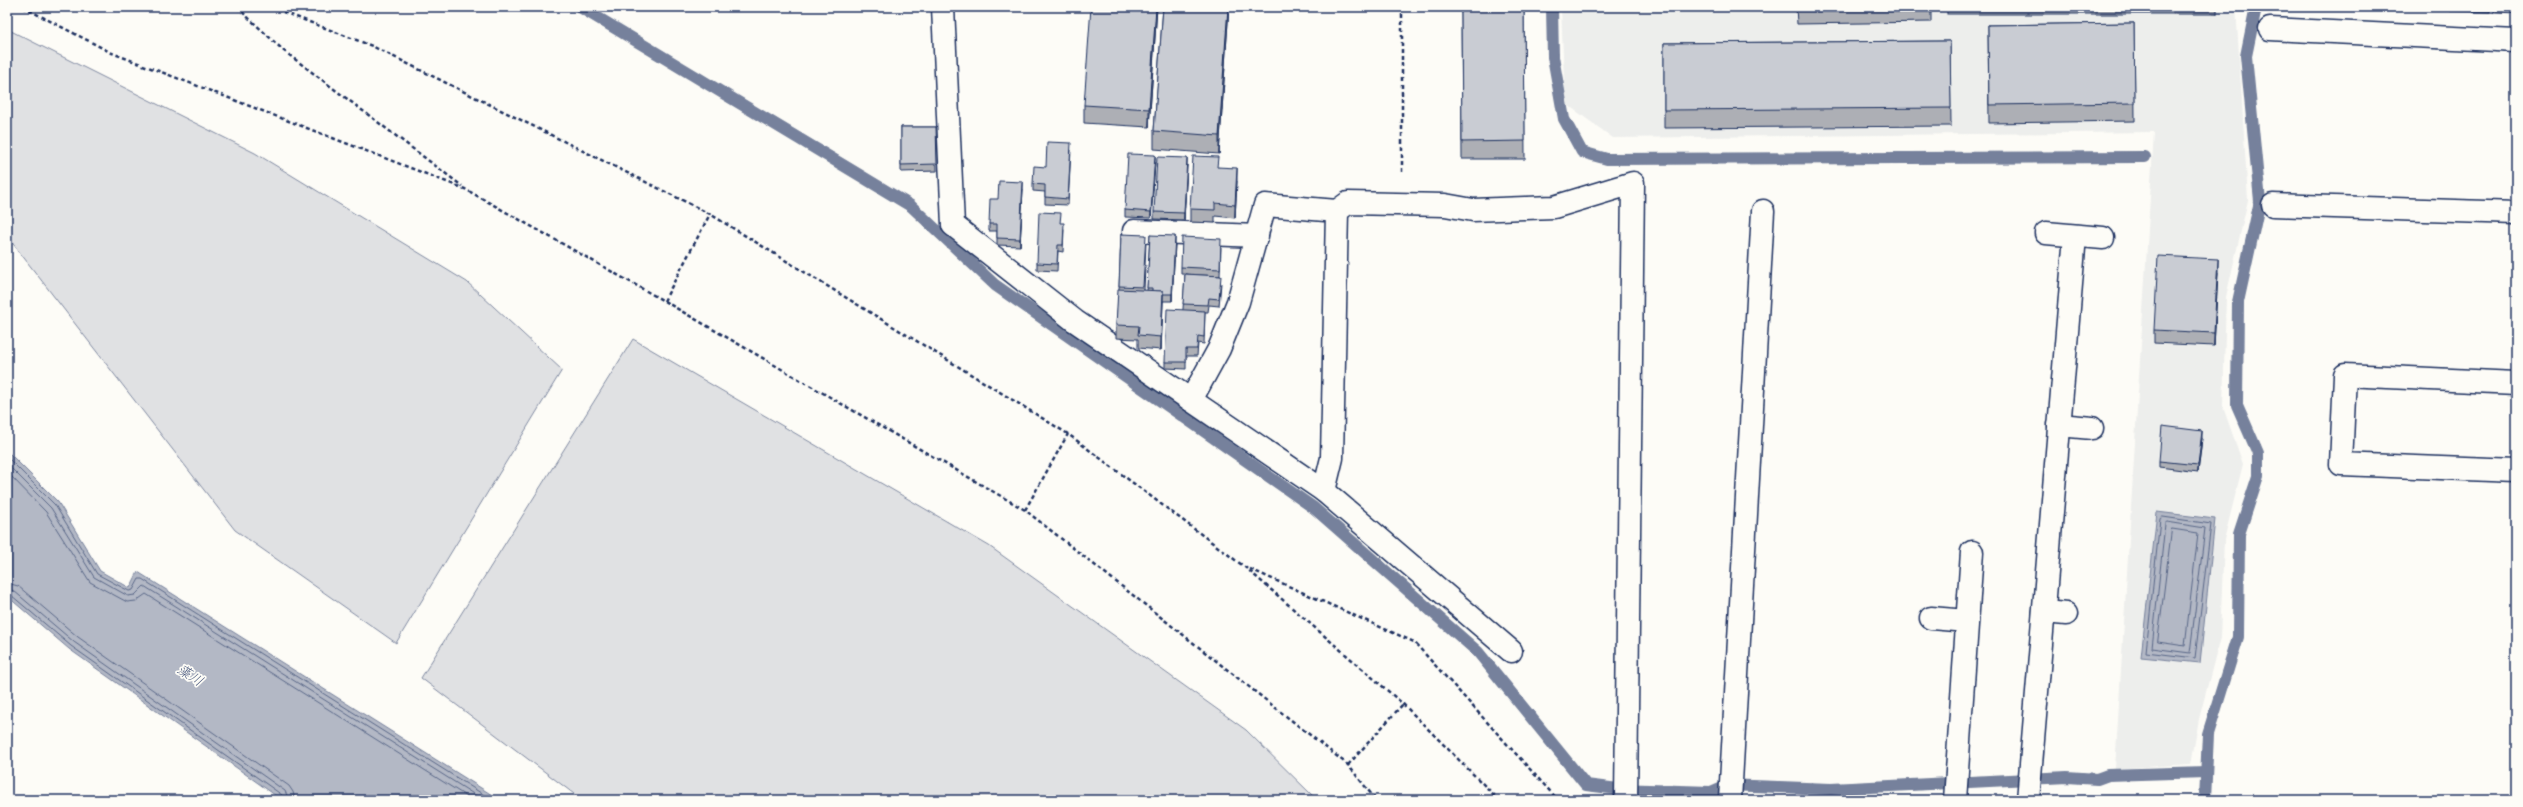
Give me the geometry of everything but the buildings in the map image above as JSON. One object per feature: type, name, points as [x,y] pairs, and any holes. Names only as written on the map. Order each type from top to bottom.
[{"type":"street","points":[[943,7],[953,225],[1075,321],[1324,491],[1511,651]]},
{"type":"street","points":[[2270,29],[2516,41]]},
{"type":"street","points":[[1191,400],[1222,342],[1238,302],[1265,205],[1337,211],[1348,203],[1445,205],[1473,210],[1554,207],[1633,183],[1626,800]]},
{"type":"street","points":[[2273,205],[2516,213]]},
{"type":"street","points":[[1324,491],[1332,458],[1337,211]]},
{"type":"street","points":[[1730,800],[1763,211]]},
{"type":"street","points":[[1134,231],[1257,236]]},
{"type":"street","points":[[2046,233],[2103,238]]},
{"type":"street","points":[[2028,800],[2075,236]]},
{"type":"street","points":[[2516,383],[2345,375],[2341,464],[2516,471]]},
{"type":"street","points":[[2059,425],[2092,428]]},
{"type":"street","points":[[1955,800],[1972,552]]},
{"type":"street","points":[[2044,612],[2066,614]]},
{"type":"street","points":[[1931,618],[1967,622]]},
{"type":"path","points":[[23,7],[112,53],[465,189],[664,300],[1025,510],[1348,765],[1376,800]]},
{"type":"path","points":[[237,7],[284,51],[465,189]]},
{"type":"path","points":[[270,7],[372,46],[710,214],[1068,434],[1246,568],[1404,704],[1499,800]]},
{"type":"path","points":[[1402,7],[1402,174]]},
{"type":"path","points":[[664,300],[710,214]]},
{"type":"path","points":[[1025,510],[1068,434]]},
{"type":"path","points":[[1246,568],[1414,642],[1558,800]]},
{"type":"path","points":[[1348,765],[1404,704]]},
{"type":"shaded area","points":[[1561,7],[2236,7],[2248,200],[2226,297],[2223,407],[2243,464],[2224,540],[2220,638],[2199,719],[2191,764],[2115,769],[2154,132],[1613,138],[1565,103]]},
{"type":"shaded area","points":[[7,29],[255,153],[467,282],[562,370],[396,643],[235,530],[7,236]]},
{"type":"shaded area","points":[[633,339],[989,546],[1246,730],[1317,800],[582,800],[421,678]]},
{"type":"water","name":"藻川","points":[[7,451],[58,502],[100,571],[130,588],[138,572],[500,800],[282,800],[69,649],[7,596]]},
{"type":"water","points":[[2157,512],[2215,519],[2200,663],[2141,657]]},
{"type":"waterway","points":[[580,7],[911,206],[995,285],[1314,508],[1478,652],[1586,785],[1618,789],[1711,792],[1727,785],[1831,789],[2067,777],[2097,779],[2108,775],[2206,772]]},
{"type":"waterway","points":[[1552,7],[1553,57],[1564,119],[1582,152],[1607,159],[2145,157]]},
{"type":"waterway","points":[[2205,800],[2208,734],[2238,637],[2239,534],[2258,476],[2258,453],[2237,405],[2238,302],[2260,201],[2246,56],[2256,7]]}]
